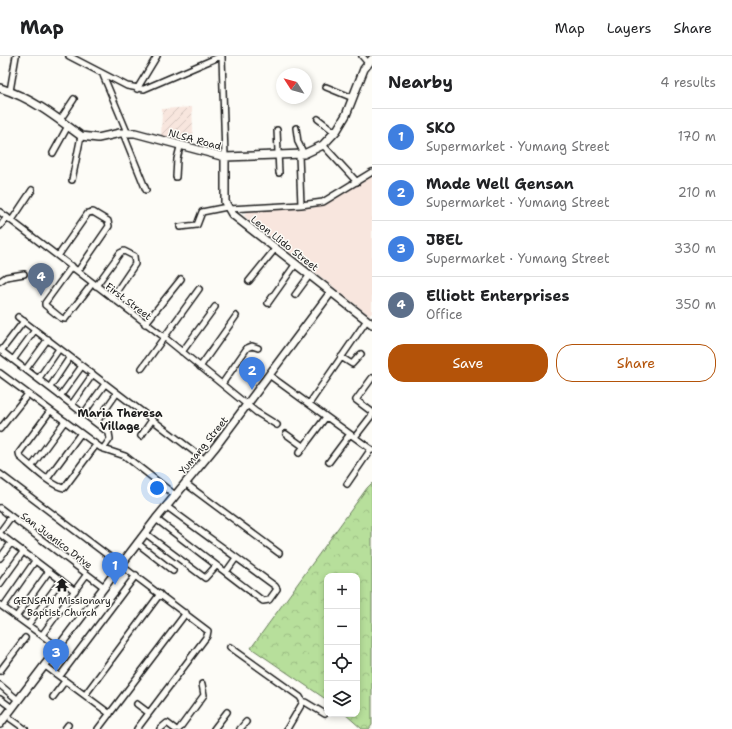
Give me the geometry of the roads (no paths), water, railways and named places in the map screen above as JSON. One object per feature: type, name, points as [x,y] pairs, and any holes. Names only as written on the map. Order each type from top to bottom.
[{"type":"main road","name":"NLSA Road","points":[[81,136],[98,138],[125,132],[143,135],[225,157],[302,155],[323,145],[335,132],[370,61]]},
{"type":"main road","points":[[0,88],[10,91],[39,106],[81,136]]},
{"type":"main road","points":[[225,157],[225,202],[228,208]]},
{"type":"main road","name":"Leon Llido Street","points":[[228,208],[237,218],[274,249],[369,320]]},
{"type":"main road","name":"Yumang Street","points":[[0,724],[145,533],[205,460],[248,404],[331,292]]},
{"type":"street","points":[[10,91],[16,56]]},
{"type":"street","points":[[69,56],[102,75],[137,89],[149,88],[221,56],[225,157]]},
{"type":"street","points":[[137,89],[157,56]]},
{"type":"street","points":[[362,56],[370,61]]},
{"type":"street","points":[[102,75],[146,190]]},
{"type":"street","points":[[326,87],[353,98]]},
{"type":"street","points":[[60,120],[74,99]]},
{"type":"street","points":[[318,119],[335,132]]},
{"type":"street","points":[[53,153],[68,126]]},
{"type":"street","points":[[296,128],[302,155],[301,206]]},
{"type":"street","points":[[278,130],[279,172]]},
{"type":"street","points":[[72,180],[81,136]]},
{"type":"street","points":[[323,145],[357,182]]},
{"type":"street","points":[[176,177],[176,159],[180,146]]},
{"type":"street","points":[[180,227],[197,225],[202,212],[228,208],[301,206],[325,201],[372,172]]},
{"type":"street","points":[[12,220],[32,190]]},
{"type":"street","name":"First Street","points":[[0,212],[72,266],[94,285],[276,425]]},
{"type":"street","points":[[58,256],[88,212],[93,212],[108,221],[109,226],[78,271]]},
{"type":"street","points":[[0,226],[7,217]]},
{"type":"street","points":[[249,281],[274,249]]},
{"type":"street","points":[[72,266],[45,303],[44,305],[47,309],[65,320],[124,250],[134,256],[135,264],[112,298]]},
{"type":"street","points":[[268,302],[295,265]]},
{"type":"street","points":[[0,281],[6,277],[24,274]]},
{"type":"street","points":[[295,295],[309,276]]},
{"type":"street","points":[[145,324],[181,279]]},
{"type":"street","points":[[142,368],[199,289]]},
{"type":"street","points":[[182,352],[214,306]]},
{"type":"street","points":[[200,367],[236,316]]},
{"type":"street","points":[[18,317],[205,460]]},
{"type":"street","points":[[309,404],[341,357],[369,320]]},
{"type":"street","points":[[24,321],[1,350],[108,433],[111,437],[103,449]]},
{"type":"street","points":[[14,360],[35,330]]},
{"type":"street","points":[[26,369],[48,339]]},
{"type":"street","points":[[222,384],[247,348],[252,346],[258,348]]},
{"type":"street","points":[[39,378],[59,348]]},
{"type":"street","points":[[341,357],[352,364],[361,354]]},
{"type":"street","points":[[50,387],[70,357]]},
{"type":"street","points":[[61,396],[82,366]]},
{"type":"street","points":[[0,373],[96,445],[103,449],[125,456],[175,495]]},
{"type":"street","points":[[72,404],[93,374]]},
{"type":"street","points":[[269,375],[372,450],[347,484]]},
{"type":"street","points":[[329,462],[372,413],[356,400],[372,378]]},
{"type":"street","points":[[84,413],[105,384]]},
{"type":"street","points":[[96,423],[117,393]]},
{"type":"street","points":[[0,429],[28,394]]},
{"type":"street","points":[[50,411],[19,453],[20,457],[47,478],[64,488],[96,445]]},
{"type":"street","points":[[299,454],[326,417]]},
{"type":"street","points":[[141,436],[152,420]]},
{"type":"street","points":[[32,466],[66,421]]},
{"type":"street","points":[[47,478],[81,433]]},
{"type":"street","points":[[286,434],[304,447]]},
{"type":"street","points":[[0,474],[205,627],[208,631],[208,634],[137,729]]},
{"type":"street","points":[[185,483],[279,553]]},
{"type":"street","points":[[156,519],[262,601],[269,600],[276,592],[277,588],[166,506]]},
{"type":"street","name":"San Juanico Drive","points":[[0,508],[104,587]]},
{"type":"street","points":[[11,517],[0,533],[75,591]]},
{"type":"street","points":[[145,533],[205,578],[216,566]]},
{"type":"street","points":[[0,558],[11,543]]},
{"type":"street","points":[[137,544],[173,571]]},
{"type":"street","points":[[0,584],[23,552]]},
{"type":"street","points":[[226,572],[236,558]]},
{"type":"street","points":[[35,561],[1,606],[58,647]]},
{"type":"street","points":[[16,617],[49,571]]},
{"type":"street","points":[[42,635],[87,574]]},
{"type":"street","points":[[60,676],[136,575]]},
{"type":"street","points":[[28,625],[61,580]]},
{"type":"street","points":[[85,695],[160,594]]},
{"type":"street","points":[[98,729],[186,613]]},
{"type":"street","points":[[0,671],[25,638]]},
{"type":"street","points":[[230,647],[300,696],[303,702],[324,713]]},
{"type":"street","points":[[44,665],[110,714]]},
{"type":"street","points":[[53,697],[66,680]]},
{"type":"street","points":[[179,729],[203,697],[205,691],[202,684]]},
{"type":"street","points":[[0,686],[18,700]]},
{"type":"street","points":[[0,699],[12,708]]},
{"type":"street","points":[[287,729],[303,702]]},
{"type":"street","points":[[137,704],[149,713]]},
{"type":"street","points":[[214,729],[227,712]]},
{"type":"street","points":[[11,719],[25,729]]},
{"type":"street","points":[[240,729],[246,722]]},
{"type":"street","points":[[160,729],[167,723],[176,729]]},
{"type":"place","name":"Elliott Enterprises","points":[[41,296]]},
{"type":"place","name":"Made Well Gensan","points":[[252,390]]},
{"type":"place","name":"GENSAN Missionary Baptist Church","points":[[62,585]]},
{"type":"place","name":"SKO","points":[[115,585]]},
{"type":"place","name":"JBEL","points":[[56,672]]},
{"type":"district","name":"Maria Theresa Village","points":[[120,419]]}]
